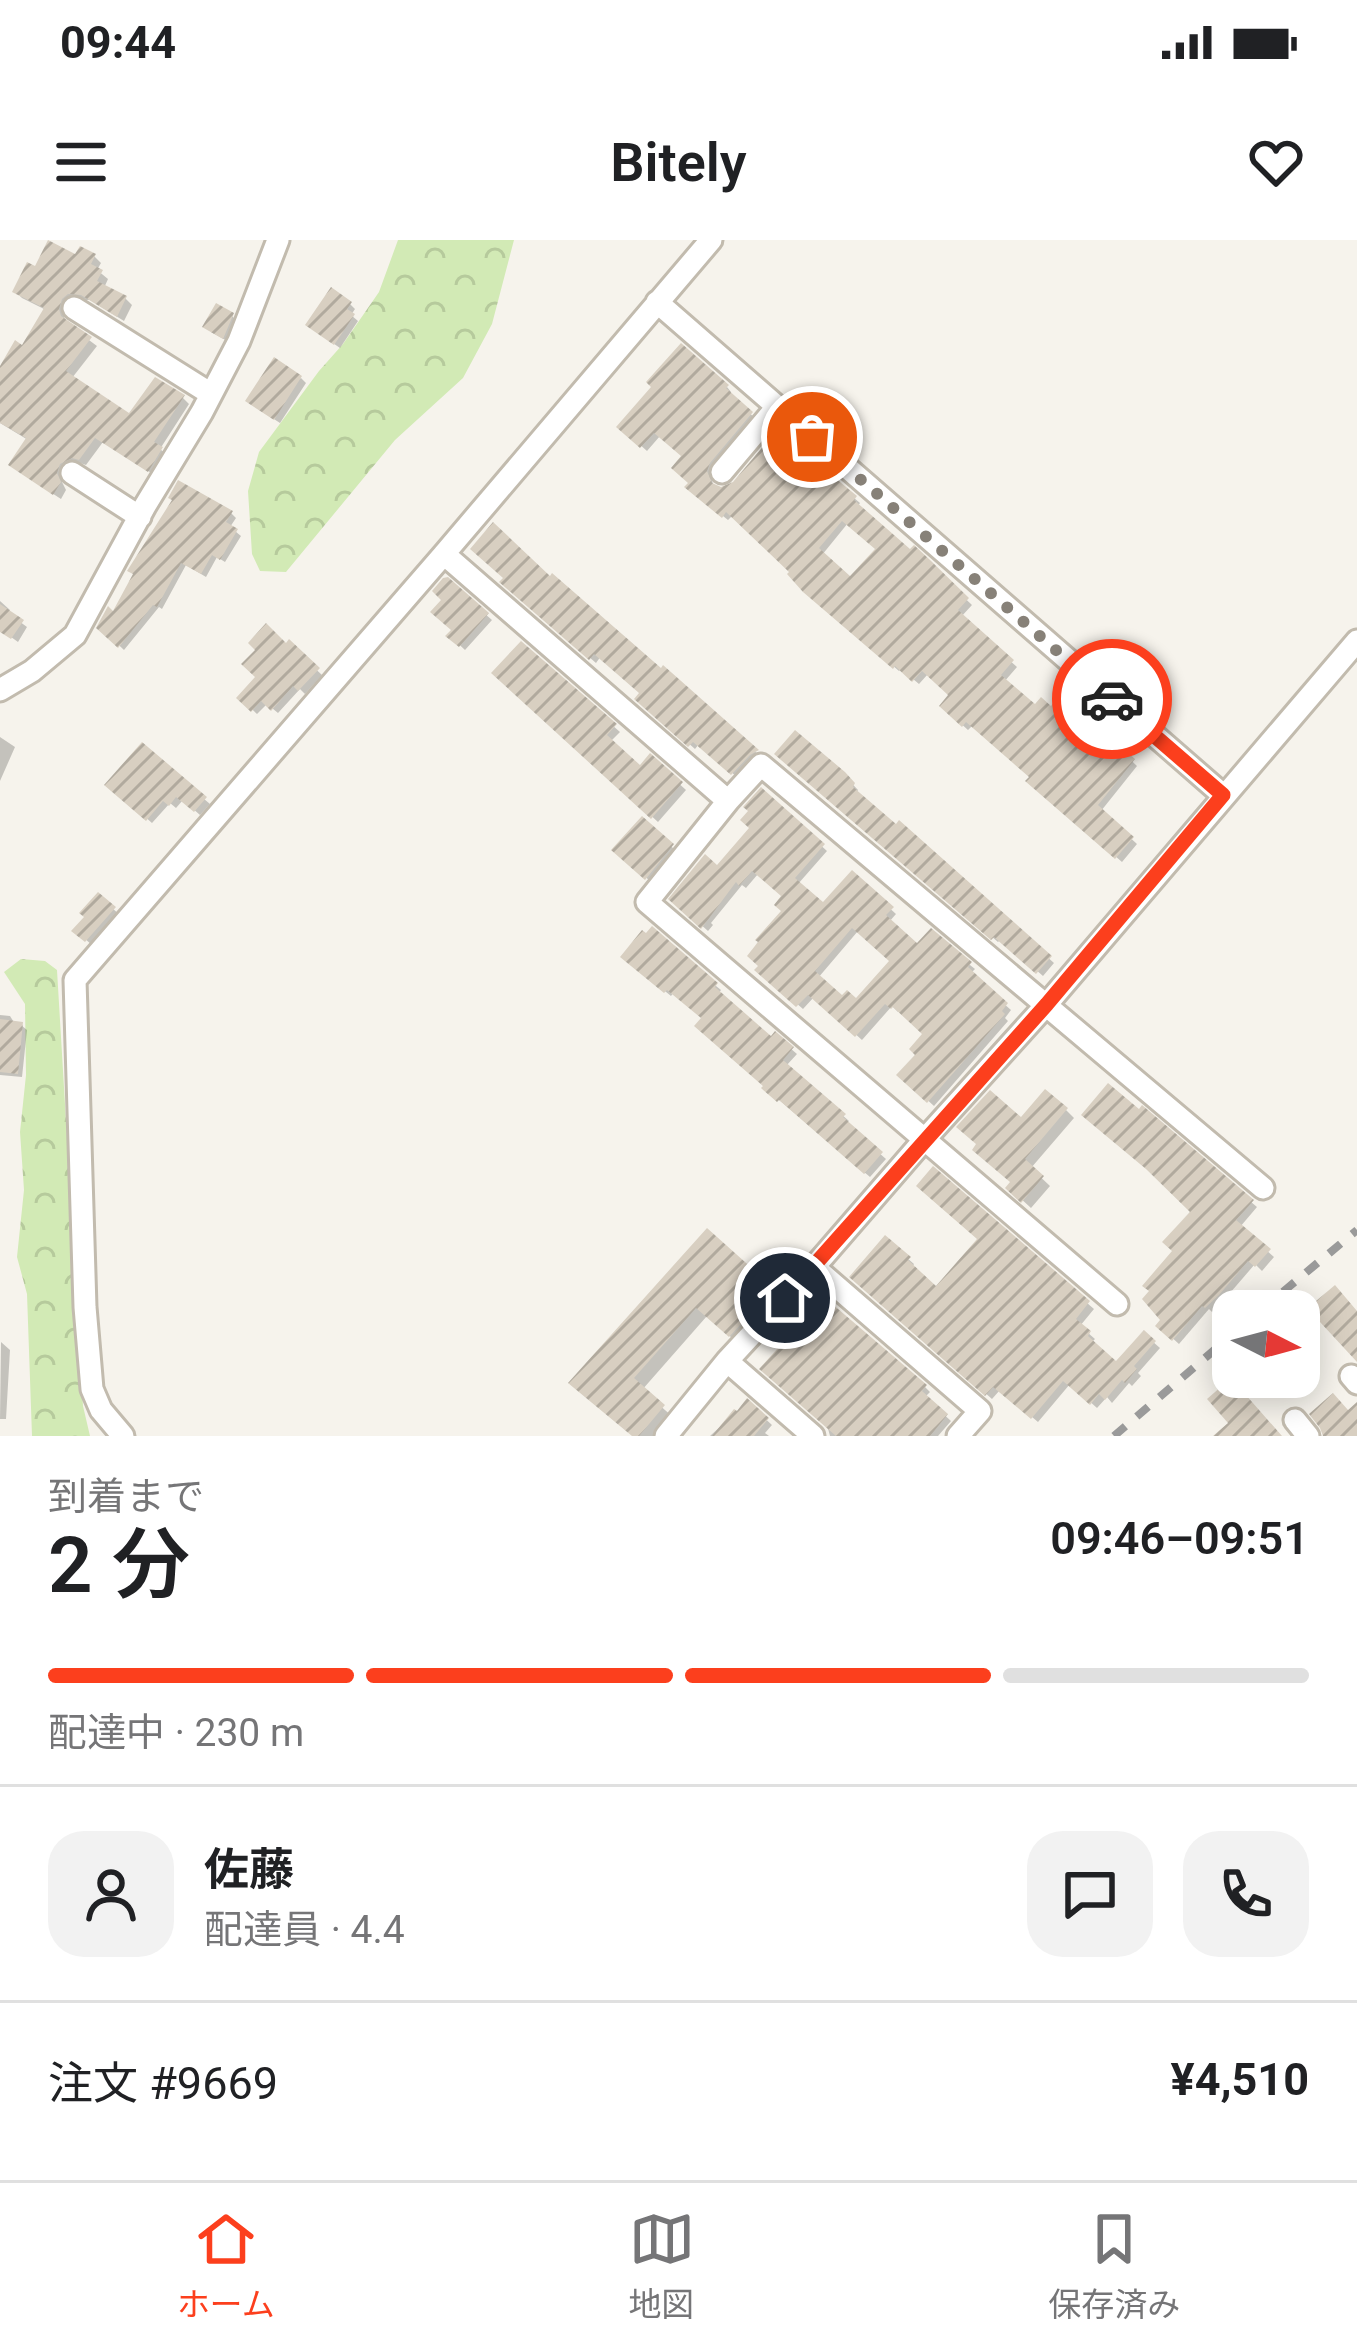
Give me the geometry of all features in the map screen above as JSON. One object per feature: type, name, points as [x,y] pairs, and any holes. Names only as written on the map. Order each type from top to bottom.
[{"type":"street","points":[[0,689],[32,671],[75,634],[239,341],[278,240]]},
{"type":"street","points":[[122,1436],[92,1389],[75,980],[711,240]]},
{"type":"street","points":[[657,302],[1223,795]]},
{"type":"street","points":[[74,308],[211,394]]},
{"type":"street","points":[[722,472],[777,407]]},
{"type":"street","points":[[72,473],[140,517]]},
{"type":"street","points":[[444,554],[728,801]]},
{"type":"street","points":[[666,1436],[727,1360],[1047,1004],[1357,641]]},
{"type":"street","points":[[1118,1304],[647,902],[761,765],[1262,1188]]},
{"type":"street","points":[[814,1267],[980,1411],[958,1436]]},
{"type":"street","points":[[727,1360],[813,1436]]},
{"type":"green space","points":[[398,240],[514,240],[492,324],[463,378],[395,440],[286,572],[260,571],[252,554],[248,491],[259,452],[379,292]]},
{"type":"green space","points":[[21,959],[45,961],[57,970],[83,1406],[90,1436],[32,1436],[27,1294],[17,1257],[24,1190],[20,1132],[26,1075],[25,1004],[4,972]]},
{"type":"building","points":[[48,240],[75,254],[80,246],[96,254],[91,264],[103,270],[97,281],[127,296],[117,317],[81,295],[68,294],[62,299],[61,316],[92,337],[66,371],[129,413],[155,377],[185,395],[154,442],[163,447],[148,472],[95,438],[79,460],[60,464],[61,482],[53,495],[8,465],[26,438],[0,423],[0,366],[15,340],[22,345],[44,308],[12,292],[27,262],[35,266]]},
{"type":"building","points":[[331,287],[352,302],[347,309],[355,314],[334,345],[305,325]]},
{"type":"building","points":[[216,303],[234,313],[223,339],[202,327]]},
{"type":"building","points":[[681,343],[753,412],[710,463],[707,471],[712,483],[721,487],[733,482],[777,430],[857,496],[854,500],[910,549],[914,545],[969,598],[958,610],[1014,660],[1001,675],[1035,704],[1041,697],[1051,706],[1055,701],[1060,706],[1074,690],[1092,705],[1079,720],[1135,759],[1098,805],[1134,837],[1115,859],[966,722],[962,727],[939,706],[948,695],[922,671],[912,682],[895,666],[893,669],[803,592],[789,572],[726,512],[722,518],[684,487],[688,483],[671,468],[681,456],[654,433],[640,448],[616,427],[651,387],[646,382]],"holes":[[[842,521],[875,549],[850,576],[819,548]]]},
{"type":"building","points":[[274,357],[302,376],[274,420],[245,401]]},
{"type":"building","points":[[178,480],[233,511],[226,522],[238,529],[220,560],[212,555],[201,574],[181,563],[157,607],[153,605],[118,648],[96,628],[108,606],[113,611],[133,574],[127,571],[172,500],[168,498]]},
{"type":"building","points":[[493,522],[550,576],[552,573],[661,668],[663,665],[759,750],[731,775],[693,742],[688,747],[634,699],[639,693],[594,654],[589,660],[499,582],[503,578],[470,549]]},
{"type":"building","points":[[448,577],[489,613],[459,647],[445,636],[451,630],[430,612],[441,600],[432,591]]},
{"type":"building","points":[[0,604],[24,620],[11,639],[0,632]]},
{"type":"building","points":[[266,623],[320,668],[298,691],[293,686],[271,711],[261,701],[251,712],[236,698],[255,677],[241,664],[255,650],[248,643]]},
{"type":"building","points":[[521,641],[617,724],[607,735],[640,765],[650,753],[683,782],[651,819],[491,673]]},
{"type":"building","points":[[795,730],[845,772],[855,783],[853,787],[896,824],[899,820],[1052,956],[1036,974],[774,754]]},
{"type":"building","points":[[142,742],[207,797],[194,812],[176,797],[169,806],[163,801],[146,821],[104,785]]},
{"type":"building","points":[[761,787],[825,844],[795,878],[823,902],[852,870],[894,907],[886,915],[917,943],[931,928],[972,962],[968,967],[1008,1003],[1002,1011],[1005,1014],[927,1103],[896,1075],[915,1055],[909,1049],[922,1034],[893,1007],[885,1004],[855,1037],[808,995],[796,1007],[754,970],[758,966],[747,956],[781,911],[774,905],[781,896],[752,871],[739,886],[736,882],[701,929],[668,899],[705,854],[717,865],[749,828],[740,820],[748,811],[743,807]],"holes":[[[852,928],[889,961],[856,998],[847,990],[842,995],[815,971]]]},
{"type":"building","points":[[642,816],[674,844],[645,880],[611,850]]},
{"type":"building","points":[[98,892],[116,907],[85,942],[71,931],[84,917],[79,913]]},
{"type":"building","points":[[652,926],[771,1036],[775,1031],[794,1047],[783,1060],[883,1152],[864,1174],[694,1026],[701,1018],[620,957],[642,930],[646,933]]},
{"type":"building","points":[[0,1019],[23,1022],[18,1074],[0,1072]]},
{"type":"building","points":[[1108,1083],[1139,1109],[1142,1105],[1254,1200],[1236,1220],[1271,1249],[1255,1267],[1248,1261],[1223,1290],[1212,1290],[1212,1302],[1202,1306],[1172,1341],[1155,1326],[1160,1320],[1142,1299],[1149,1291],[1142,1286],[1172,1251],[1162,1242],[1190,1212],[1081,1115]]},
{"type":"building","points":[[1045,1089],[1068,1108],[1025,1159],[1044,1176],[1021,1203],[1005,1188],[1010,1182],[972,1150],[976,1144],[956,1127],[990,1090],[1021,1117]]},
{"type":"building","points":[[933,1166],[1090,1301],[1076,1319],[1116,1361],[1144,1330],[1156,1341],[1125,1383],[1122,1380],[1105,1400],[1099,1394],[1090,1405],[1063,1381],[1031,1419],[993,1387],[985,1396],[849,1277],[885,1235],[936,1286],[977,1239],[916,1186]]},
{"type":"building","points":[[707,1228],[774,1288],[729,1337],[696,1308],[634,1378],[665,1405],[639,1436],[632,1436],[568,1383]]},
{"type":"building","points":[[1335,1285],[1357,1311],[1357,1362],[1320,1322],[1320,1298]]},
{"type":"building","points":[[824,1297],[927,1385],[922,1391],[948,1414],[930,1436],[836,1436],[759,1369]]},
{"type":"building","points":[[1333,1393],[1348,1410],[1357,1402],[1357,1436],[1323,1436],[1309,1414]]},
{"type":"building","points":[[1212,1395],[1249,1398],[1282,1436],[1213,1436],[1228,1423],[1207,1399]]},
{"type":"building","points":[[747,1398],[769,1418],[754,1436],[712,1436],[734,1409]]},
{"type":"railway","points":[[1285,1290],[1357,1230]]},
{"type":"railway","points":[[1114,1436],[1212,1352]]},
{"type":"way so far","points":[[812,437],[1112,699]]},
{"type":"route","points":[[785,1298],[1047,1004],[1223,795],[1112,699]]}]
